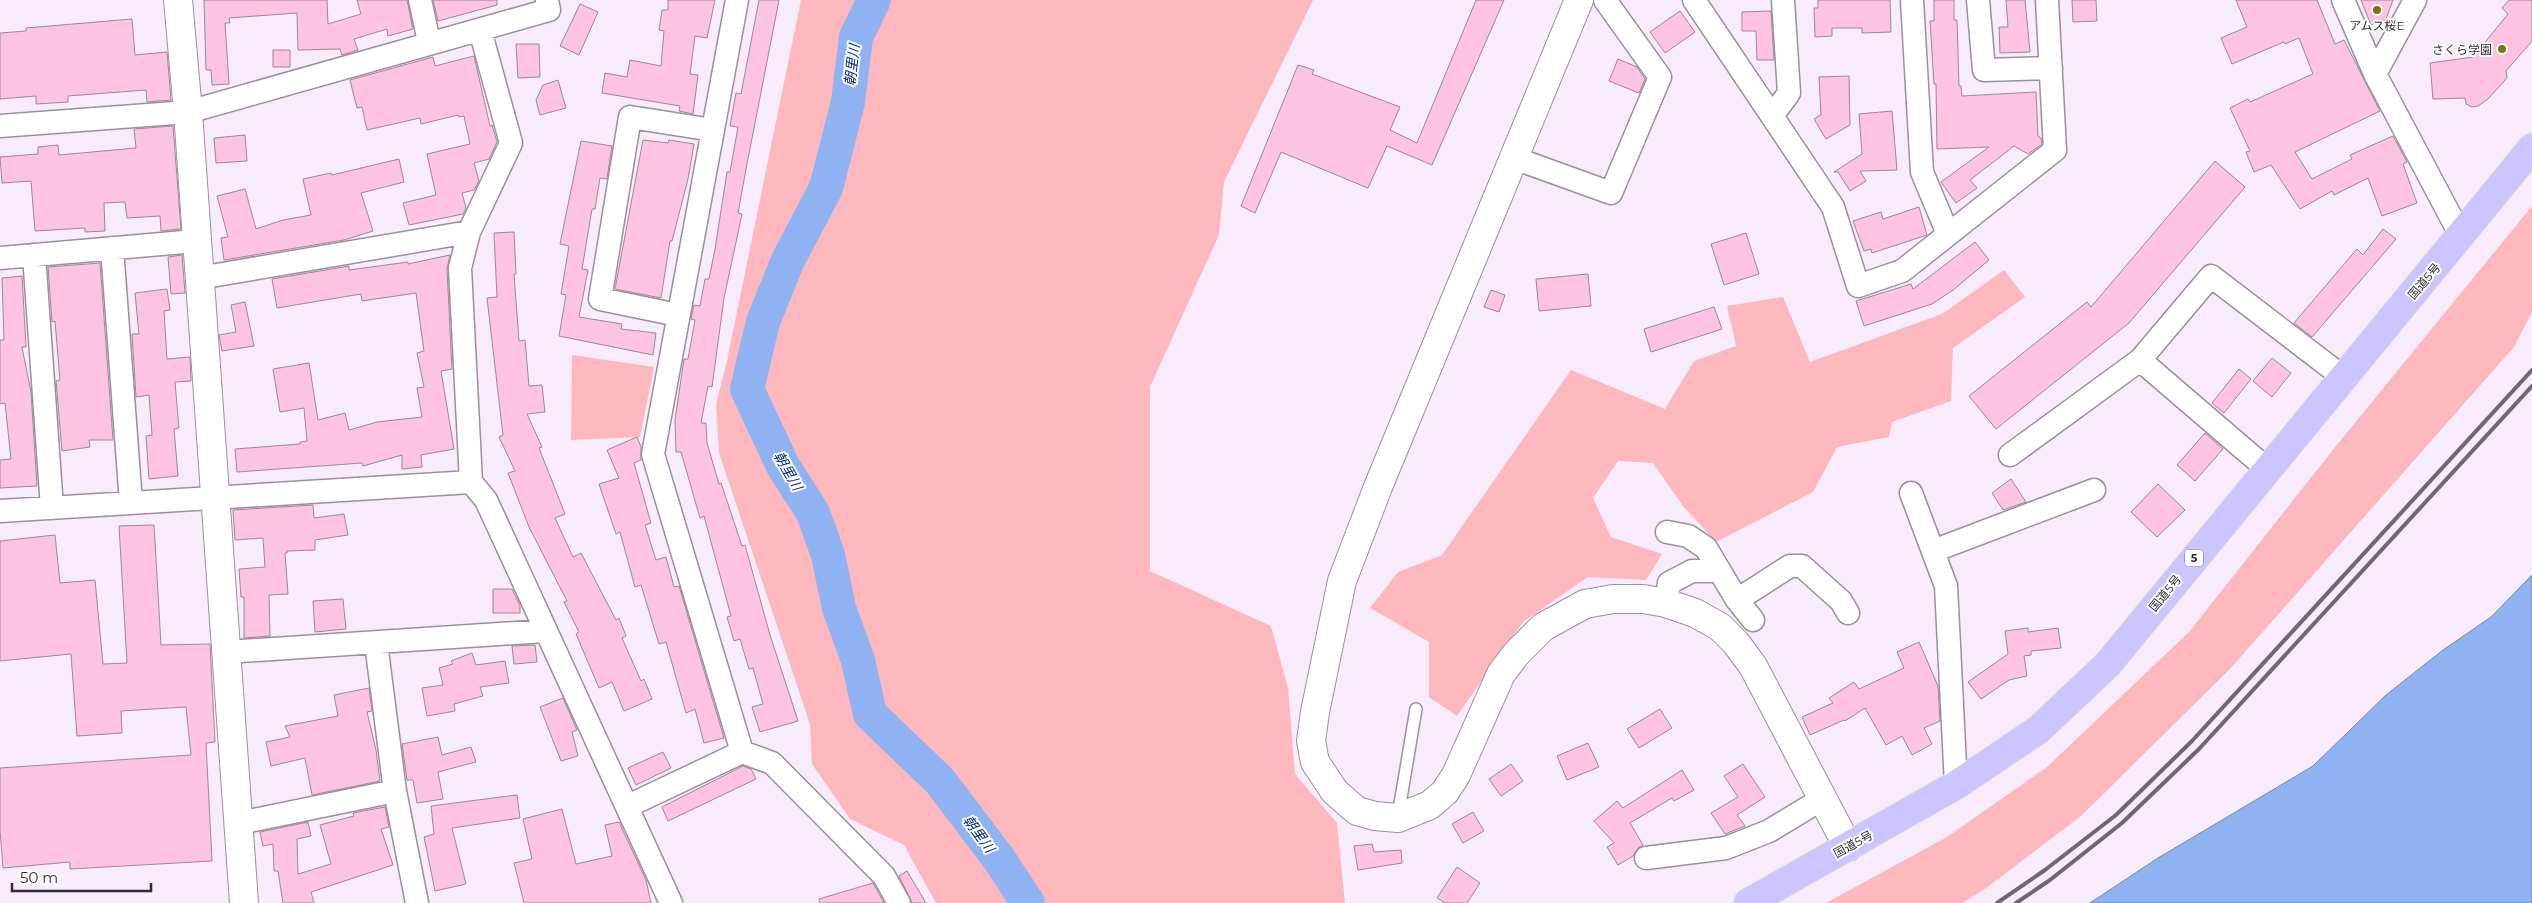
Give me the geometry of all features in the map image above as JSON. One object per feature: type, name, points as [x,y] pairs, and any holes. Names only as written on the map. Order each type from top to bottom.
[{"type":"highway","name":"国道5号","points":[[1748,903],[1956,785],[2038,730],[2108,664],[2532,148]]},
{"type":"highway","name":"国道5号","points":[[1736,903],[1781,883]]},
{"type":"street","points":[[178,0],[188,112],[244,903]]},
{"type":"street","points":[[420,0],[429,42]]},
{"type":"street","points":[[0,126],[188,112],[429,42],[480,30],[549,10],[546,0]]},
{"type":"street","points":[[737,0],[653,454],[742,752]]},
{"type":"street","points":[[1579,0],[1378,487],[1342,581],[1315,712],[1311,742],[1315,762],[1335,792],[1357,811],[1375,816],[1398,818],[1430,805],[1445,792],[1456,775],[1501,674],[1516,654],[1543,627],[1585,604],[1613,599],[1666,602],[1695,612],[1720,627],[1736,643],[1753,666],[1848,847]]},
{"type":"street","points":[[1514,158],[1611,193],[1660,77],[1605,0]]},
{"type":"street","points":[[1694,0],[1833,207],[1858,286],[1902,271],[2055,150],[2047,0]]},
{"type":"street","points":[[1772,116],[1789,93],[1783,0]]},
{"type":"street","points":[[1912,0],[1922,172],[1948,234]]},
{"type":"street","points":[[1978,0],[1984,70],[2050,68]]},
{"type":"street","points":[[2343,0],[2376,74],[2461,236]]},
{"type":"street","points":[[2376,74],[2416,0]]},
{"type":"street","points":[[480,30],[511,144],[469,232],[460,268],[471,482],[486,500],[671,903]]},
{"type":"street","points":[[678,315],[600,299],[630,117],[713,130]]},
{"type":"street","points":[[199,278],[469,232]]},
{"type":"street","points":[[0,258],[196,241]]},
{"type":"street","points":[[112,248],[131,503]]},
{"type":"street","points":[[34,255],[52,508]]},
{"type":"street","points":[[2010,455],[2140,360],[2211,276],[2343,378]]},
{"type":"street","points":[[2140,360],[2267,469]]},
{"type":"street","points":[[0,511],[471,482]]},
{"type":"street","points":[[1933,551],[2094,490]]},
{"type":"street","points":[[1911,493],[1946,586],[1956,785]]},
{"type":"street","points":[[1667,532],[1688,536],[1706,548],[1737,600],[1753,620]]},
{"type":"street","points":[[1737,600],[1790,566],[1802,566],[1841,601],[1848,613]]},
{"type":"street","points":[[1666,602],[1669,583],[1692,571],[1719,571]]},
{"type":"street","points":[[226,652],[545,631]]},
{"type":"street","points":[[376,643],[395,790],[417,903]]},
{"type":"street","points":[[628,806],[742,752],[772,763],[884,876],[898,903]]},
{"type":"street","points":[[239,823],[395,790]]},
{"type":"street","points":[[1646,858],[1726,848],[1769,831],[1822,799]]},
{"type":"lane","points":[[1398,818],[1416,709]]},
{"type":"shaded area","points":[[801,0],[1313,0],[1224,182],[1219,235],[1150,387],[1150,571],[1271,626],[1288,688],[1295,774],[1337,823],[1345,903],[936,903],[904,845],[850,819],[812,764],[810,724],[719,453],[716,404],[726,365]]},
{"type":"shaded area","points":[[2532,206],[2532,312],[2514,347],[2230,669],[2081,816],[1985,889],[1962,903],[1826,903],[1947,837],[2047,767],[2189,632],[2336,446]]},
{"type":"shaded area","points":[[2004,270],[2025,297],[1953,348],[1951,401],[1892,422],[1889,437],[1837,447],[1813,492],[1716,542],[1683,506],[1653,463],[1618,461],[1593,498],[1611,537],[1662,554],[1646,580],[1588,577],[1523,622],[1457,716],[1429,697],[1429,642],[1370,608],[1398,572],[1442,555],[1571,370],[1665,409],[1694,361],[1736,346],[1727,306],[1783,297],[1810,362],[1942,314]]},
{"type":"shaded area","points":[[572,355],[654,367],[640,437],[571,440]]},
{"type":"water","points":[[2532,575],[2532,903],[2090,903],[2158,858],[2313,766],[2386,695],[2443,650],[2491,617]]},
{"type":"building","points":[[204,0],[327,0],[328,24],[361,14],[357,0],[407,0],[413,29],[388,36],[387,29],[354,39],[358,50],[342,55],[340,49],[298,50],[297,13],[229,18],[230,23],[225,23],[229,84],[212,85],[211,70],[206,70]]},
{"type":"building","points":[[433,0],[497,0],[497,5],[438,21]]},
{"type":"building","points":[[668,0],[715,0],[707,38],[695,36],[690,74],[698,75],[693,114],[679,111],[680,106],[602,93],[605,73],[627,77],[630,60],[661,66],[664,31],[659,30],[662,10],[668,10]]},
{"type":"building","points":[[759,0],[779,0],[738,213],[742,214],[724,298],[712,387],[708,386],[701,423],[706,423],[707,443],[719,484],[721,483],[742,546],[745,545],[770,635],[798,721],[760,732],[752,707],[763,704],[753,668],[749,669],[740,639],[734,641],[727,617],[731,616],[704,516],[700,518],[681,452],[676,452],[675,420],[684,359],[688,359],[695,320],[691,319],[694,305],[700,306],[705,279],[709,279],[715,249],[727,172],[730,172],[738,127],[730,126],[736,93],[741,94]]},
{"type":"building","points":[[1476,0],[1504,0],[1432,165],[1387,146],[1368,188],[1281,152],[1255,213],[1241,206],[1298,65],[1314,70],[1312,74],[1400,107],[1390,130],[1417,143]]},
{"type":"building","points":[[1818,0],[1890,0],[1891,32],[1862,33],[1862,28],[1832,28],[1832,36],[1815,37],[1814,8],[1818,8]]},
{"type":"building","points":[[1934,0],[1954,0],[1954,20],[1957,20],[1959,86],[1961,86],[1962,96],[2036,92],[2038,136],[2041,138],[2042,144],[2028,154],[2014,146],[1970,180],[1977,188],[1956,203],[1941,182],[1989,147],[1937,149],[1936,84],[1934,84],[1930,21],[1934,21]]},
{"type":"building","points":[[2006,0],[2025,0],[2030,52],[2000,53],[1999,27],[2008,27]]},
{"type":"building","points":[[2072,0],[2096,0],[2097,21],[2073,22]]},
{"type":"building","points":[[2236,0],[2317,0],[2335,44],[2344,40],[2380,111],[2295,152],[2312,179],[2352,159],[2350,155],[2393,136],[2407,162],[2403,164],[2417,203],[2382,216],[2368,178],[2334,195],[2332,191],[2300,209],[2271,165],[2254,172],[2246,152],[2250,151],[2230,108],[2248,99],[2250,102],[2313,74],[2299,38],[2285,44],[2284,42],[2232,64],[2221,38],[2247,27]]},
{"type":"building","name":"アムス桜E","points":[[2361,0],[2393,0],[2386,19],[2371,25]]},
{"type":"building","name":"さくら学園","points":[[2509,0],[2532,0],[2532,41],[2506,71],[2507,78],[2488,99],[2478,106],[2472,107],[2466,104],[2465,98],[2433,99],[2430,63],[2473,57],[2508,14],[2502,8]]},
{"type":"building","points":[[580,4],[598,12],[579,55],[560,46]]},
{"type":"building","points":[[1680,11],[1695,32],[1665,53],[1650,32]]},
{"type":"building","points":[[1771,11],[1774,60],[1757,60],[1756,31],[1742,31],[1742,12]]},
{"type":"building","points":[[132,19],[135,55],[167,52],[171,100],[147,102],[146,90],[68,96],[68,102],[36,104],[36,96],[0,99],[0,33],[26,31],[26,28]]},
{"type":"building","points":[[516,44],[539,44],[540,77],[518,78]]},
{"type":"building","points":[[273,50],[290,50],[290,67],[273,67]]},
{"type":"building","points":[[474,56],[490,126],[492,125],[497,142],[489,159],[474,163],[479,181],[474,190],[462,193],[466,208],[463,214],[409,225],[403,203],[436,195],[427,154],[470,144],[464,116],[459,117],[458,115],[421,124],[420,118],[367,130],[362,107],[357,108],[350,80],[433,57],[435,66]]},
{"type":"building","points":[[1618,59],[1637,67],[1645,79],[1639,93],[1609,81]]},
{"type":"building","points":[[1849,76],[1850,125],[1826,139],[1814,119],[1821,115],[1819,77]]},
{"type":"building","points":[[558,80],[566,108],[540,115],[536,100],[543,85]]},
{"type":"building","points":[[1892,111],[1897,170],[1860,171],[1866,181],[1850,191],[1838,172],[1834,172],[1862,154],[1859,114]]},
{"type":"building","points":[[173,126],[181,229],[161,231],[160,216],[127,218],[125,202],[104,203],[105,231],[85,232],[85,228],[35,231],[31,181],[2,183],[0,157],[38,154],[38,147],[58,145],[59,155],[136,148],[134,129]]},
{"type":"building","points":[[245,135],[247,161],[216,163],[214,138]]},
{"type":"building","points":[[643,140],[668,143],[669,140],[694,144],[688,179],[672,241],[670,241],[661,298],[615,289]]},
{"type":"building","points":[[581,141],[612,146],[607,179],[600,178],[595,209],[592,209],[582,269],[588,270],[579,317],[622,324],[621,329],[656,333],[653,355],[559,336],[566,295],[561,294],[569,246],[560,244]]},
{"type":"building","points":[[399,159],[404,182],[361,193],[373,231],[344,240],[224,260],[221,238],[228,237],[217,196],[245,189],[256,229],[283,220],[311,215],[303,179],[331,173],[332,175]]},
{"type":"building","points":[[2215,161],[2245,187],[2129,323],[1996,429],[1969,396],[2087,302],[2091,307]]},
{"type":"building","points":[[1919,207],[1927,235],[1872,253],[1871,249],[1864,251],[1853,221],[1881,212],[1883,219]]},
{"type":"building","points":[[2383,229],[2396,239],[2312,337],[2294,323],[2357,249],[2363,255]]},
{"type":"building","points":[[514,232],[516,274],[514,274],[519,341],[525,340],[529,386],[542,385],[545,412],[527,414],[542,447],[539,448],[565,514],[555,518],[573,557],[581,553],[616,620],[619,618],[626,636],[622,638],[641,681],[644,679],[652,699],[624,711],[612,682],[599,688],[576,634],[579,632],[564,602],[567,601],[529,527],[508,473],[515,471],[499,437],[503,435],[487,298],[497,297],[494,233]]},
{"type":"building","points":[[1746,233],[1759,274],[1724,285],[1711,244]]},
{"type":"building","points":[[1975,242],[1989,260],[1953,290],[1932,304],[1864,326],[1856,301],[1911,284],[1913,289]]},
{"type":"building","points":[[182,255],[185,293],[171,294],[168,257]]},
{"type":"building","points":[[450,255],[447,269],[452,369],[441,371],[454,449],[421,455],[422,467],[402,469],[402,455],[363,466],[362,463],[237,472],[235,449],[300,444],[300,442],[307,441],[304,408],[280,412],[273,369],[309,363],[318,420],[345,413],[349,430],[377,422],[422,417],[417,388],[424,387],[417,353],[424,351],[416,293],[362,301],[361,294],[277,308],[272,279],[349,266],[349,270],[408,262],[408,264]]},
{"type":"building","points":[[100,263],[113,440],[89,440],[90,447],[62,451],[56,381],[60,380],[55,321],[52,322],[48,267]]},
{"type":"building","points":[[1588,274],[1591,306],[1539,311],[1536,279]]},
{"type":"building","points":[[22,276],[26,347],[22,347],[31,392],[37,486],[0,488],[0,460],[11,459],[5,403],[0,404],[0,340],[4,340],[2,278]]},
{"type":"building","points":[[167,289],[170,310],[164,311],[167,359],[190,357],[191,381],[175,382],[179,428],[174,429],[178,476],[149,479],[146,436],[152,435],[149,395],[136,397],[132,334],[139,334],[135,293]]},
{"type":"building","points":[[1491,290],[1505,295],[1499,312],[1484,307]]},
{"type":"building","points":[[245,302],[254,346],[222,351],[219,335],[236,332],[231,305]]},
{"type":"building","points":[[1714,307],[1722,329],[1651,352],[1644,329]]},
{"type":"building","points":[[2272,358],[2291,373],[2272,397],[2253,381]]},
{"type":"building","points":[[2239,369],[2251,379],[2224,413],[2212,403]]},
{"type":"building","points":[[2205,433],[2223,449],[2195,481],[2177,465]]},
{"type":"building","points":[[637,437],[641,447],[641,460],[634,463],[651,523],[645,525],[656,560],[666,557],[674,587],[679,586],[724,738],[704,743],[695,709],[686,713],[666,642],[659,644],[641,585],[635,587],[620,532],[616,534],[599,484],[619,478],[607,450]]},
{"type":"building","points":[[2011,479],[2026,502],[2003,510],[1992,493]]},
{"type":"building","points":[[2158,484],[2185,510],[2157,537],[2131,512]]},
{"type":"building","points":[[313,505],[314,518],[344,514],[348,535],[315,540],[315,550],[287,551],[285,553],[288,594],[269,595],[270,636],[244,638],[244,597],[241,597],[239,569],[265,567],[263,538],[235,540],[233,510]]},
{"type":"building","points":[[154,525],[161,645],[210,644],[215,742],[206,743],[212,861],[70,869],[70,862],[3,868],[0,830],[0,768],[191,755],[186,707],[121,711],[122,733],[77,736],[71,654],[0,661],[0,541],[55,535],[60,583],[95,580],[103,664],[127,663],[119,526]]},
{"type":"building","points":[[493,589],[512,589],[520,606],[520,613],[493,613]]},
{"type":"building","points":[[343,599],[346,629],[315,632],[313,601]]},
{"type":"building","points":[[2028,628],[2028,632],[2058,628],[2061,648],[2031,651],[2031,655],[2024,656],[2027,676],[2009,680],[1981,699],[1968,682],[2008,654],[2005,631]]},
{"type":"building","points":[[1919,642],[1938,686],[1940,721],[1924,728],[1932,744],[1912,755],[1902,736],[1886,745],[1865,708],[1845,721],[1810,735],[1802,717],[1833,703],[1829,698],[1854,682],[1859,689],[1904,668],[1897,652]]},
{"type":"building","points":[[535,645],[537,662],[514,664],[512,646]]},
{"type":"building","points":[[472,653],[476,665],[505,661],[509,683],[480,687],[483,696],[454,704],[455,711],[427,716],[422,688],[443,685],[439,668],[453,664],[451,661]]},
{"type":"building","points":[[369,688],[372,711],[367,712],[376,750],[380,781],[312,795],[305,758],[271,766],[266,742],[290,737],[285,726],[338,716],[334,695]]},
{"type":"building","points":[[563,698],[577,730],[572,732],[578,756],[561,761],[540,707]]},
{"type":"building","points":[[1660,709],[1672,728],[1639,748],[1627,729]]},
{"type":"building","points":[[438,737],[442,755],[471,747],[476,762],[438,772],[443,799],[417,803],[413,780],[407,780],[402,744]]},
{"type":"building","points":[[1588,743],[1599,767],[1567,780],[1557,756]]},
{"type":"building","points":[[663,752],[671,768],[636,785],[628,768]]},
{"type":"building","points":[[1511,764],[1523,781],[1501,796],[1489,779]]},
{"type":"building","points":[[1743,764],[1765,797],[1737,815],[1745,826],[1725,834],[1711,813],[1738,797],[1724,776]]},
{"type":"building","points":[[743,766],[751,769],[756,779],[668,821],[662,807]]},
{"type":"building","points":[[1682,770],[1694,790],[1674,801],[1672,798],[1630,823],[1643,845],[1638,848],[1633,856],[1618,865],[1607,847],[1614,843],[1594,821],[1617,801],[1623,808]]},
{"type":"building","points":[[517,795],[520,818],[452,828],[466,884],[435,891],[424,837],[434,834],[431,806]]},
{"type":"building","points":[[385,807],[389,827],[381,829],[393,865],[311,892],[314,903],[283,903],[278,871],[274,871],[273,844],[263,846],[260,832],[308,822],[311,836],[297,839],[298,874],[331,864],[320,825],[354,816],[353,813]]},
{"type":"building","points":[[562,809],[576,864],[612,856],[605,825],[619,822],[646,880],[651,903],[524,903],[514,863],[532,859],[523,819]]},
{"type":"building","points":[[1473,812],[1484,831],[1463,843],[1452,824]]},
{"type":"building","points":[[1372,844],[1374,852],[1401,850],[1402,863],[1358,870],[1354,846]]},
{"type":"building","points":[[1457,867],[1480,883],[1467,903],[1445,903],[1437,898]]},
{"type":"building","points":[[907,871],[926,903],[912,903],[899,876]]},
{"type":"building","points":[[873,883],[884,903],[820,903],[819,899]]},
{"type":"waterway","name":"朝里川","points":[[874,0],[856,37],[848,102],[826,188],[788,260],[763,322],[747,389],[783,466],[813,513],[828,555],[839,608],[858,660],[870,714],[940,781],[999,859],[1028,903]]},
{"type":"railway","points":[[1997,903],[2045,870],[2116,815],[2192,741],[2532,370]]},
{"type":"railway","points":[[2016,903],[2050,880],[2122,823],[2199,749],[2532,386]]},
{"type":"place","name":"アムス桜E","points":[[2377,10]]},
{"type":"place","name":"さくら学園","points":[[2502,49]]}]
